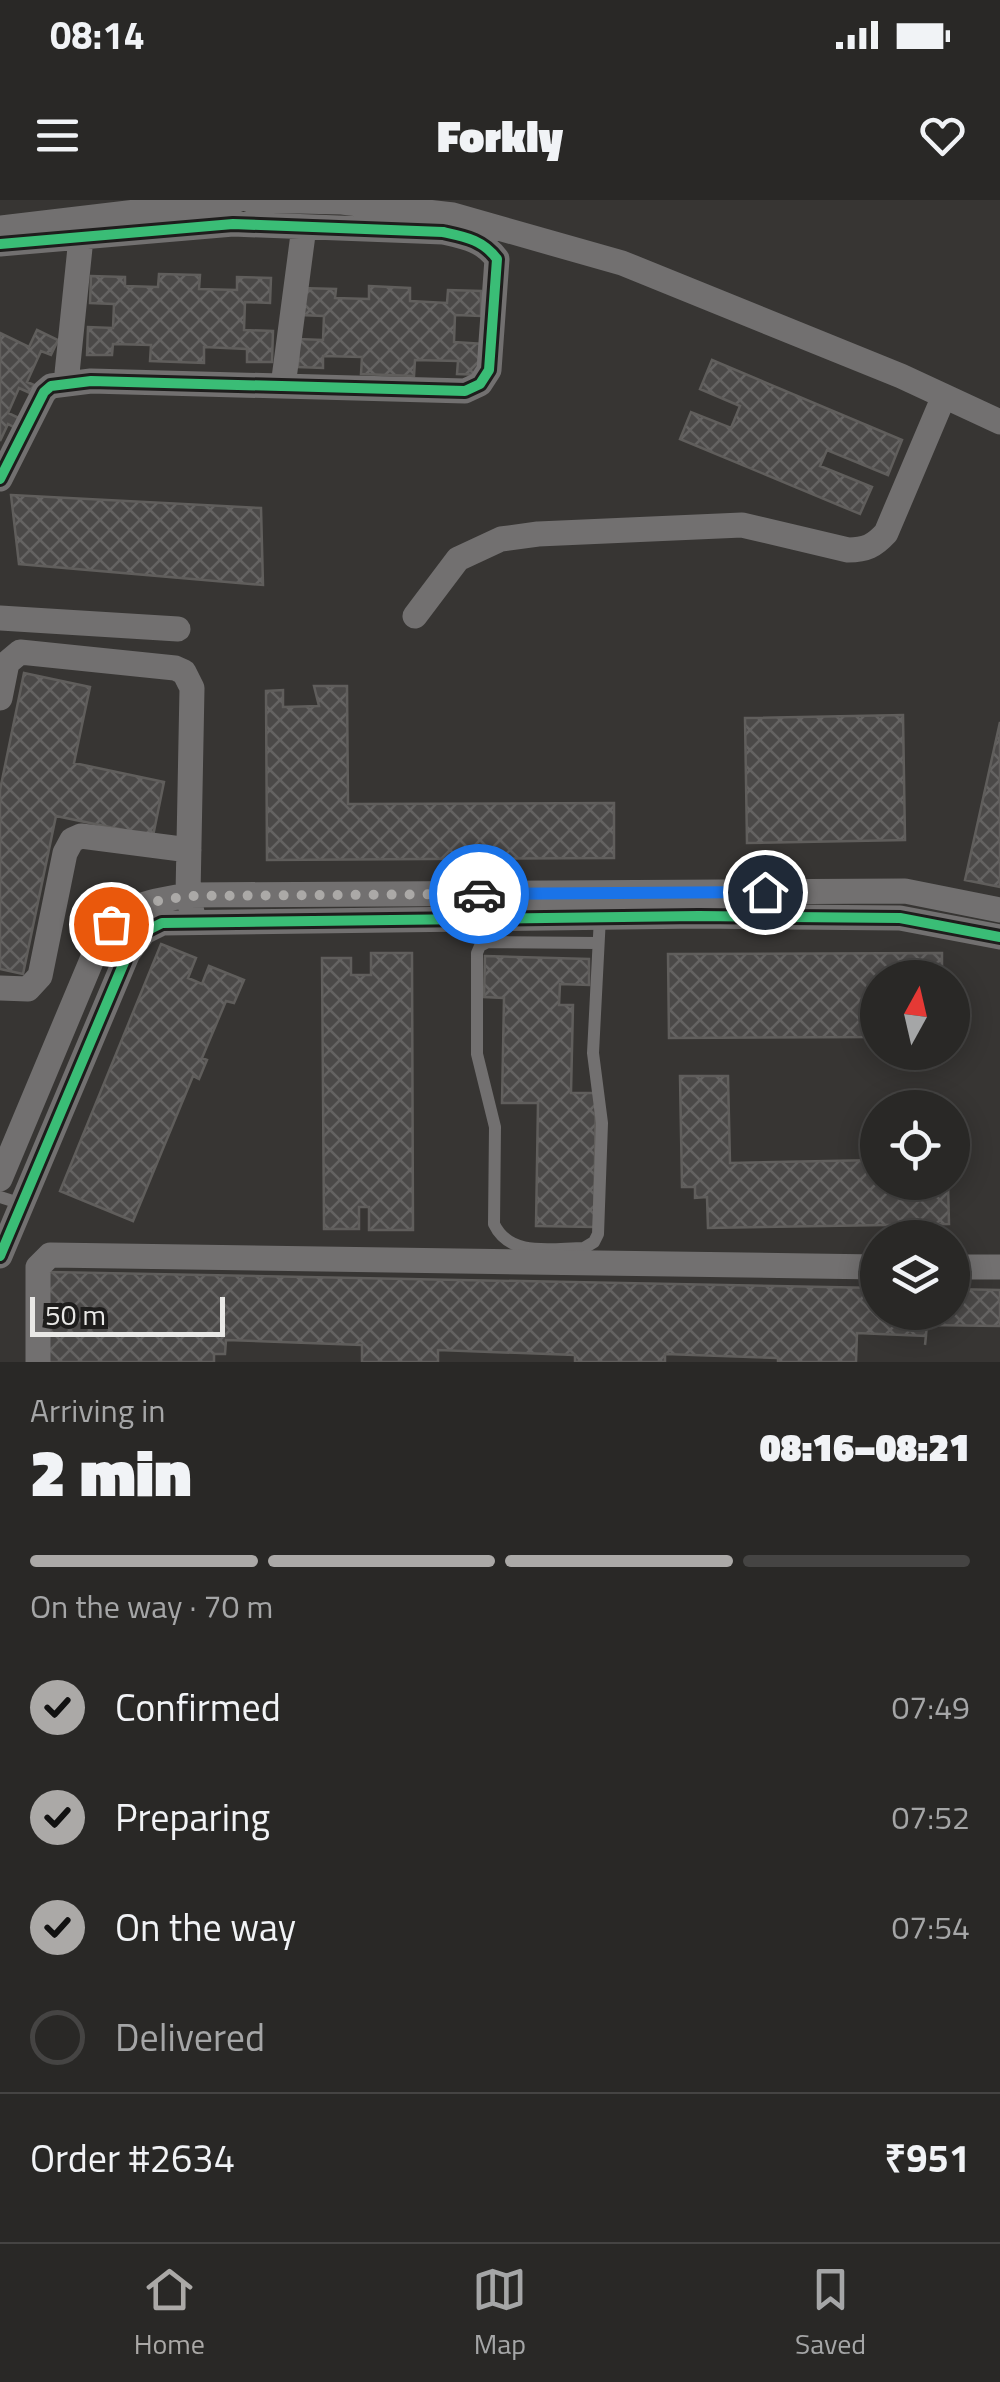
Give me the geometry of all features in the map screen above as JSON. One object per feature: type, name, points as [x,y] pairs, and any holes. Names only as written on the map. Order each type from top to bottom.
[{"type":"street","points":[[0,228],[237,200]]},
{"type":"street","points":[[250,200],[342,202],[453,215],[622,263],[1000,422]]},
{"type":"street","points":[[0,244],[233,224],[443,232],[476,240],[497,259],[489,370],[480,384],[465,390],[66,383],[44,392],[0,479]]},
{"type":"street","points":[[283,386],[304,227]]},
{"type":"street","points":[[66,383],[81,238]]},
{"type":"street","points":[[415,616],[458,559],[501,539],[727,525],[767,529],[848,550],[864,550],[886,532],[944,396]]},
{"type":"street","points":[[0,618],[178,629]]},
{"type":"street","points":[[0,698],[7,663],[20,652],[184,672],[192,688],[188,896],[194,922]]},
{"type":"street","points":[[0,988],[28,989],[40,976],[65,853],[72,840],[81,836],[189,850]]},
{"type":"street","points":[[0,1179],[96,950],[111,924],[135,905],[188,896],[697,904],[900,918],[987,935],[991,908],[905,891],[697,904],[598,930],[162,923],[144,932],[128,953],[60,1116],[11,1200],[0,1256]]},
{"type":"street","points":[[28,1112],[60,1116]]},
{"type":"street","points":[[38,1362],[38,1267],[50,1255],[860,1267]]},
{"type":"street","points":[[970,1267],[1000,1267]]},
{"type":"lane","points":[[598,930],[592,1053],[602,1123],[598,1234],[584,1248],[515,1248],[499,1236],[494,1224],[495,1128],[477,1054],[476,953],[488,942],[598,930]]},
{"type":"building","points":[[159,274],[200,275],[199,289],[237,290],[237,277],[271,278],[270,303],[245,302],[244,330],[273,331],[272,362],[247,362],[247,349],[204,347],[204,363],[150,361],[151,345],[113,344],[112,355],[87,355],[88,327],[113,328],[114,304],[90,303],[91,276],[125,277],[125,286],[158,287]]},
{"type":"building","points":[[369,286],[410,288],[410,301],[447,303],[448,290],[481,291],[481,316],[455,315],[454,342],[484,344],[483,375],[457,374],[458,361],[415,360],[414,376],[361,374],[362,357],[323,356],[323,368],[298,367],[299,339],[323,340],[324,316],[300,315],[301,288],[336,289],[335,298],[369,299]]},
{"type":"building","points":[[37,330],[58,340],[51,355],[41,351],[27,382],[34,385],[30,393],[19,388],[8,413],[21,419],[17,429],[8,424],[0,441],[0,333],[29,347]]},
{"type":"building","points":[[712,360],[902,440],[888,475],[827,450],[820,466],[872,487],[860,514],[680,439],[691,412],[731,428],[740,406],[700,389]]},
{"type":"building","points":[[11,495],[261,508],[263,585],[19,564]]},
{"type":"building","points":[[24,673],[90,687],[74,763],[164,782],[153,836],[56,816],[23,974],[0,969],[0,790]]},
{"type":"building","points":[[314,686],[347,686],[348,804],[614,803],[614,858],[267,860],[266,691],[283,690],[283,707],[319,706]]},
{"type":"building","points":[[903,715],[905,840],[747,843],[745,718]]},
{"type":"building","points":[[1000,722],[1000,887],[965,880]]},
{"type":"building","points":[[161,944],[196,958],[188,978],[202,984],[209,966],[244,980],[234,1003],[226,1001],[202,1058],[207,1060],[199,1079],[193,1076],[133,1221],[60,1191]]},
{"type":"building","points":[[371,953],[412,953],[413,1230],[369,1230],[369,1207],[359,1207],[359,1229],[324,1229],[322,958],[351,958],[351,975],[371,975]]},
{"type":"building","points":[[942,953],[942,960],[860,960],[860,1037],[669,1038],[668,954]]},
{"type":"building","points":[[485,956],[589,959],[589,985],[560,984],[559,1005],[573,1005],[571,1093],[596,1093],[594,1227],[536,1226],[538,1103],[502,1103],[504,998],[484,997]]},
{"type":"building","points":[[680,1076],[728,1076],[730,1163],[860,1160],[860,1200],[948,1200],[949,1220],[708,1228],[707,1197],[695,1198],[695,1187],[682,1187]]},
{"type":"building","points":[[49,1272],[860,1288],[860,1330],[927,1330],[926,1336],[857,1333],[856,1362],[778,1362],[778,1358],[665,1354],[665,1362],[575,1362],[575,1355],[438,1350],[438,1362],[362,1362],[362,1345],[226,1340],[225,1354],[214,1354],[214,1362],[48,1362]]},
{"type":"building","points":[[970,1289],[1000,1290],[1000,1326],[970,1326]]},
{"type":"cycle path","points":[[0,244],[233,224],[443,232],[480,243],[497,259],[489,370],[480,384],[465,391],[91,381],[51,386],[44,392],[0,479]]},
{"type":"cycle path","points":[[0,1256],[128,953],[144,932],[162,923],[699,916],[900,918],[1000,937]]},
{"type":"way so far","points":[[111,924],[135,905],[188,896],[479,894]]},
{"type":"route","points":[[479,894],[765,892]]}]
